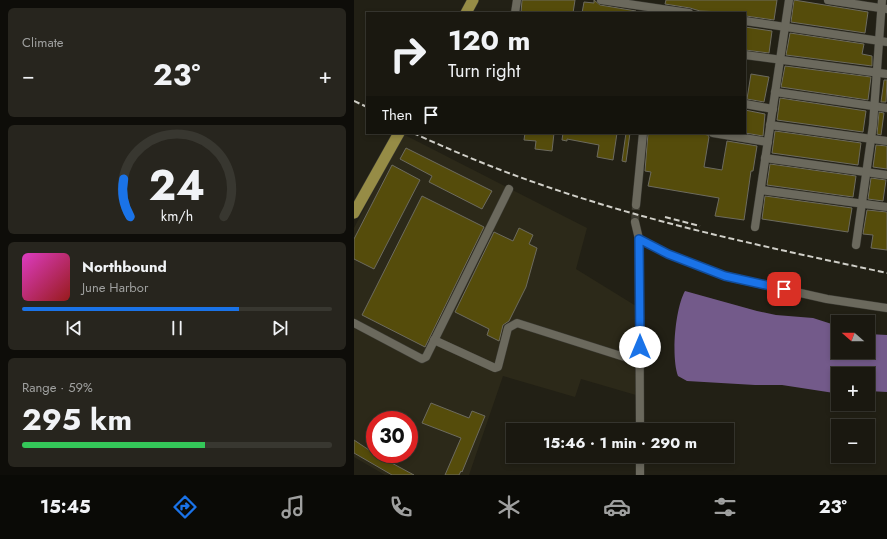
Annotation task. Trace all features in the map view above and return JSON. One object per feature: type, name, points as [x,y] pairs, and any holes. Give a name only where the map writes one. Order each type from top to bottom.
[{"type":"main road","points":[[459,12],[465,0]]},
{"type":"main road","points":[[467,12],[474,0]]},
{"type":"main road","points":[[354,197],[389,134]]},
{"type":"main road","points":[[354,213],[398,134]]},
{"type":"street","points":[[515,12],[517,0]]},
{"type":"street","points":[[601,0],[659,7],[684,12]]},
{"type":"street","points":[[755,227],[789,0]]},
{"type":"street","points":[[828,0],[883,6],[883,42],[877,73],[871,139],[856,245]]},
{"type":"street","points":[[746,21],[883,42]]},
{"type":"street","points":[[746,55],[887,74]]},
{"type":"street","points":[[775,92],[887,108]]},
{"type":"street","points":[[746,104],[773,109]]},
{"type":"street","points":[[770,125],[887,141]]},
{"type":"street","points":[[636,205],[641,134]]},
{"type":"street","points":[[719,134],[768,142]]},
{"type":"street","points":[[765,158],[887,175]]},
{"type":"street","points":[[354,323],[422,359],[426,357],[509,189]]},
{"type":"street","points":[[760,190],[887,207]]},
{"type":"street","points":[[635,222],[639,239],[640,423]]},
{"type":"street","points":[[639,239],[668,254],[725,276],[827,299],[887,308]]},
{"type":"street","points":[[434,340],[495,368],[498,367],[508,328],[517,323],[640,362]]},
{"type":"street","points":[[640,463],[640,475]]},
{"type":"shaded area","points":[[403,134],[587,228],[576,269],[636,306],[636,395],[581,379],[575,397],[503,376],[469,475],[385,475],[354,457],[354,228]]},
{"type":"shaded area","points":[[685,291],[757,311],[776,315],[813,318],[831,324],[831,359],[875,359],[875,334],[887,335],[887,392],[875,391],[875,367],[831,367],[831,393],[782,385],[687,381],[678,376],[675,357],[675,333]]},
{"type":"building","points":[[522,0],[575,0],[573,12],[521,12]]},
{"type":"building","points":[[594,0],[600,5],[636,11],[582,12],[584,2],[594,3]]},
{"type":"building","points":[[666,0],[777,0],[774,20],[746,16],[746,12],[700,11],[665,4]]},
{"type":"building","points":[[794,0],[868,12],[865,33],[791,22]]},
{"type":"building","points":[[746,27],[772,31],[769,53],[746,50]]},
{"type":"building","points":[[790,33],[864,44],[862,54],[872,56],[872,66],[786,55]]},
{"type":"building","points":[[785,66],[871,77],[868,100],[781,87]]},
{"type":"building","points":[[751,74],[769,77],[764,102],[747,99]]},
{"type":"building","points":[[884,80],[887,80],[886,102],[881,102]]},
{"type":"building","points":[[780,98],[866,111],[863,132],[777,120]]},
{"type":"building","points":[[746,110],[765,114],[763,136],[746,133]]},
{"type":"building","points":[[879,112],[884,113],[881,135],[877,134]]},
{"type":"building","points":[[775,131],[861,143],[858,165],[772,153]]},
{"type":"building","points":[[525,134],[554,134],[552,151],[535,149],[536,141],[524,140]]},
{"type":"building","points":[[563,134],[617,134],[613,160],[597,157],[599,145],[567,139],[567,141],[562,140]]},
{"type":"building","points":[[626,134],[630,134],[626,162],[622,161]]},
{"type":"building","points":[[648,134],[708,135],[709,137],[704,167],[722,170],[727,141],[757,146],[753,171],[751,171],[744,220],[715,216],[719,198],[648,186],[651,172],[645,171]]},
{"type":"building","points":[[876,145],[887,146],[887,169],[873,167]]},
{"type":"building","points":[[406,148],[492,191],[482,209],[429,182],[432,176],[400,159]]},
{"type":"building","points":[[770,164],[856,176],[853,197],[767,185]]},
{"type":"building","points":[[392,165],[420,180],[374,269],[354,259],[354,239]]},
{"type":"building","points":[[871,178],[886,180],[883,201],[868,199]]},
{"type":"building","points":[[422,196],[484,227],[425,347],[362,315]]},
{"type":"building","points":[[765,196],[852,208],[848,232],[762,219]]},
{"type":"building","points":[[867,210],[887,212],[887,250],[871,248],[873,235],[863,234]]},
{"type":"building","points":[[519,228],[533,235],[529,244],[537,248],[526,287],[509,321],[503,325],[499,341],[487,335],[489,329],[455,312],[494,232],[513,241]]},
{"type":"building","points":[[431,403],[469,418],[472,411],[485,416],[462,472],[461,471],[459,475],[445,475],[461,438],[422,423]]},
{"type":"building","points":[[354,440],[366,448],[366,460],[354,453]]},
{"type":"building","points":[[371,463],[392,463],[414,475],[392,475]]},
{"type":"tunnel","points":[[635,222],[636,205]]},
{"type":"railway","points":[[354,101],[366,107]]},
{"type":"railway","points":[[415,134],[509,173],[627,212],[713,234],[887,273]]},
{"type":"railway","points":[[665,217],[700,226]]},
{"type":"route","points":[[640,347],[639,239],[668,254],[725,276],[784,289]]}]
